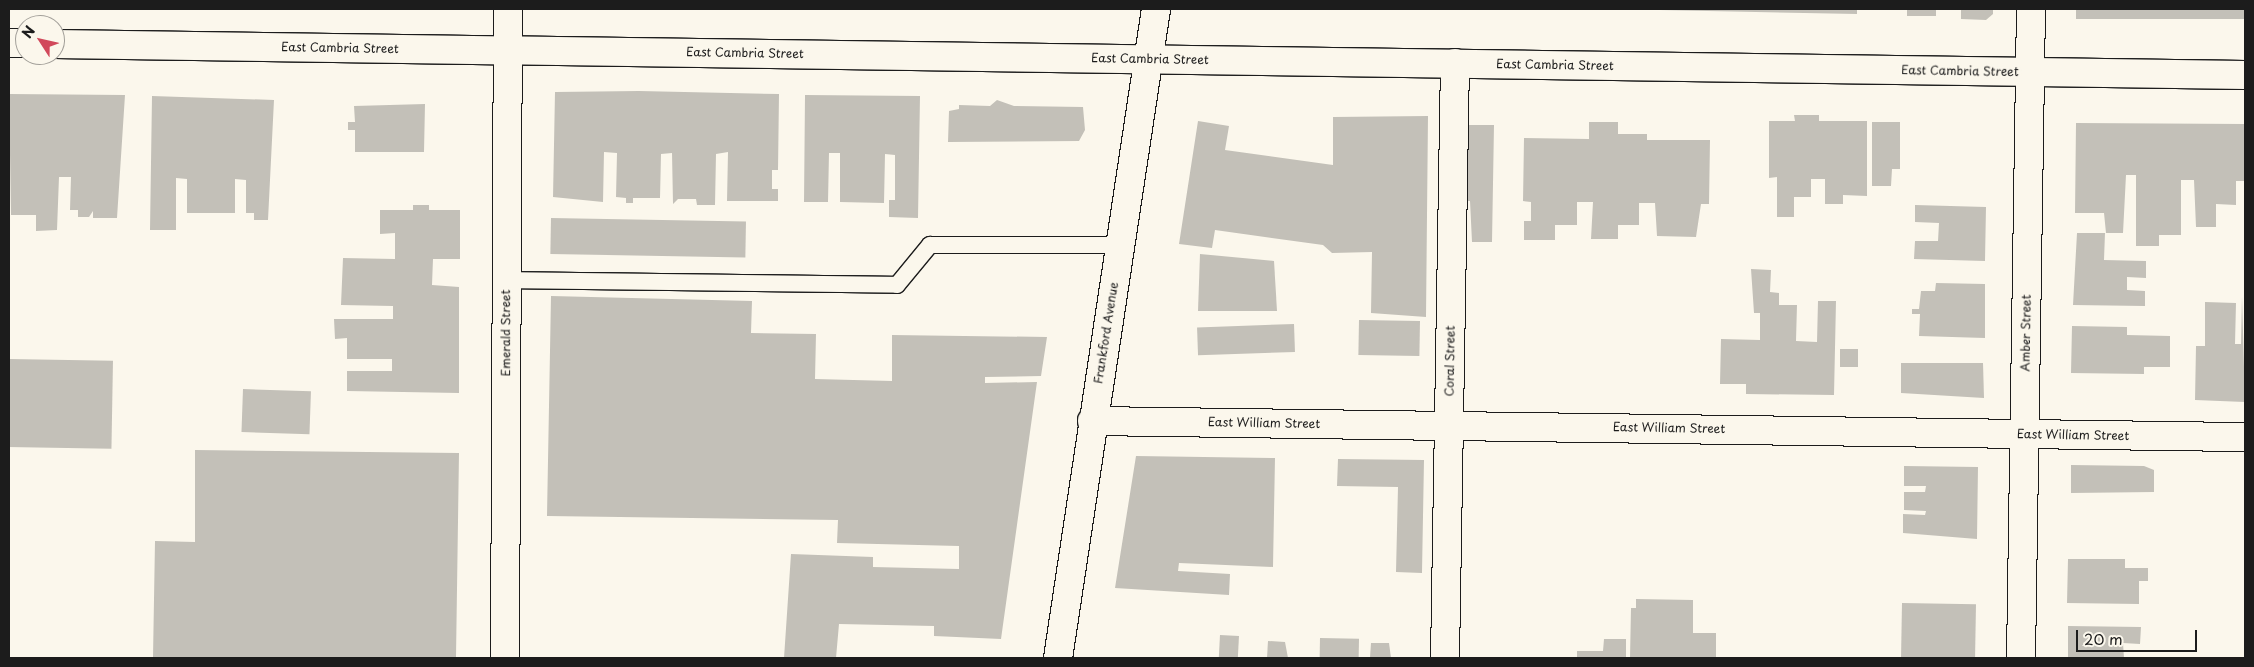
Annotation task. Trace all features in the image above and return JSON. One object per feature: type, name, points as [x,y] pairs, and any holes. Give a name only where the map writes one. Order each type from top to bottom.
[{"type":"street","name":"Emerald Street","points":[[504,658],[508,9]]},
{"type":"street","name":"Frankford Avenue","points":[[1058,658],[1092,421],[1156,9]]},
{"type":"street","name":"Amber Street","points":[[2021,658],[2031,9]]},
{"type":"street","name":"East Cambria Street","points":[[65,44],[2245,74]]},
{"type":"street","name":"Coral Street","points":[[1446,658],[1448,424],[1455,63]]},
{"type":"street","name":"East William Street","points":[[1092,421],[1448,424],[2245,437]]},
{"type":"lane","points":[[506,280],[897,285],[930,245],[1120,245]]},
{"type":"building","points":[[1611,9],[1857,9],[1857,14]]},
{"type":"building","points":[[1907,9],[1936,9],[1936,16],[1907,16]]},
{"type":"building","points":[[1961,9],[1993,9],[1993,14],[1986,20],[1961,19]]},
{"type":"building","points":[[2076,9],[2245,9],[2245,19],[2076,19]]},
{"type":"building","points":[[639,91],[779,94],[778,170],[772,170],[772,189],[778,189],[778,201],[727,201],[728,152],[716,154],[715,205],[697,205],[696,199],[678,199],[673,204],[672,153],[661,154],[660,198],[633,198],[633,203],[626,203],[626,198],[616,197],[617,153],[604,152],[603,202],[553,197],[555,92]]},
{"type":"building","points":[[9,94],[125,95],[117,218],[93,218],[93,211],[89,217],[78,217],[78,210],[70,210],[71,177],[59,177],[57,230],[36,231],[36,215],[11,215]]},
{"type":"building","points":[[805,95],[920,96],[918,218],[889,217],[889,200],[895,200],[895,155],[885,154],[884,203],[840,202],[840,153],[829,153],[828,202],[804,202]]},
{"type":"building","points":[[152,96],[274,100],[268,220],[254,220],[254,213],[246,213],[246,180],[235,179],[235,213],[187,213],[187,179],[176,178],[176,230],[150,230]]},
{"type":"building","points":[[997,100],[1014,106],[1083,107],[1085,130],[1079,141],[948,142],[949,111],[959,109],[959,105],[990,106]]},
{"type":"building","points":[[425,104],[424,152],[355,152],[355,130],[348,130],[348,122],[355,122],[354,106]]},
{"type":"building","points":[[1794,115],[1819,115],[1819,121],[1867,121],[1867,196],[1843,195],[1843,204],[1825,204],[1825,179],[1811,179],[1811,197],[1794,197],[1794,217],[1777,217],[1777,177],[1769,178],[1769,121],[1795,121]]},
{"type":"building","points":[[1428,116],[1426,317],[1371,313],[1372,252],[1332,253],[1323,245],[1215,230],[1212,248],[1179,244],[1198,121],[1229,126],[1225,150],[1333,165],[1333,117]]},
{"type":"building","points":[[1589,122],[1618,122],[1618,134],[1647,134],[1647,140],[1710,140],[1709,204],[1701,204],[1696,237],[1657,236],[1655,203],[1639,203],[1639,225],[1618,225],[1618,239],[1591,239],[1593,202],[1577,202],[1577,225],[1555,225],[1555,240],[1524,240],[1524,221],[1531,221],[1531,202],[1523,201],[1524,138],[1589,139]]},
{"type":"building","points":[[1872,122],[1900,122],[1900,169],[1892,169],[1891,186],[1872,186]]},
{"type":"building","points":[[2076,123],[2245,124],[2245,181],[2236,181],[2236,205],[2216,204],[2216,227],[2196,227],[2194,180],[2181,180],[2181,235],[2159,235],[2159,246],[2136,246],[2136,175],[2126,175],[2123,233],[2106,233],[2104,213],[2075,213]]},
{"type":"building","points":[[1466,125],[1494,125],[1492,242],[1472,242],[1470,201],[1462,201]]},
{"type":"building","points":[[413,205],[429,205],[429,210],[460,210],[460,259],[433,259],[432,285],[459,287],[459,393],[347,391],[347,371],[392,371],[392,359],[347,359],[347,338],[335,339],[334,319],[393,319],[393,306],[341,305],[343,258],[395,259],[395,233],[380,234],[380,210],[413,210]]},
{"type":"building","points":[[1915,205],[1986,207],[1985,261],[1914,259],[1915,241],[1938,241],[1939,223],[1915,222]]},
{"type":"building","points":[[551,218],[746,221],[745,257],[550,254]]},
{"type":"building","points":[[2077,233],[2105,233],[2104,260],[2146,261],[2146,278],[2127,277],[2127,290],[2145,291],[2145,306],[2073,305]]},
{"type":"building","points":[[1200,254],[1274,261],[1277,311],[1198,311]]},
{"type":"building","points":[[1751,269],[1771,270],[1770,292],[1779,293],[1779,305],[1797,305],[1796,341],[1817,342],[1818,301],[1836,301],[1834,395],[1746,394],[1746,384],[1720,384],[1721,339],[1760,340],[1760,313],[1754,313]]},
{"type":"building","points":[[1936,283],[1985,284],[1985,338],[1919,336],[1920,314],[1912,314],[1912,309],[1919,309],[1921,291],[1935,291]]},
{"type":"building","points":[[551,296],[752,301],[751,333],[816,334],[815,379],[892,381],[892,335],[1047,337],[1041,376],[985,377],[985,383],[1037,382],[1001,639],[934,636],[934,626],[839,624],[836,658],[784,658],[791,554],[873,557],[873,567],[959,569],[959,546],[837,543],[838,520],[547,516]]},
{"type":"building","points":[[2242,296],[2245,402],[2195,400],[2196,346],[2205,346],[2205,302],[2236,303],[2235,344],[2241,344]]},
{"type":"building","points":[[1359,320],[1420,321],[1419,356],[1358,355]]},
{"type":"building","points":[[1294,324],[1295,352],[1198,355],[1197,327]]},
{"type":"building","points":[[2072,326],[2127,327],[2127,335],[2170,336],[2170,367],[2144,367],[2144,374],[2071,373]]},
{"type":"building","points":[[1840,349],[1858,349],[1858,367],[1840,367]]},
{"type":"building","points":[[9,359],[113,361],[111,449],[9,447]]},
{"type":"building","points":[[1901,363],[1983,363],[1984,398],[1901,393]]},
{"type":"building","points":[[243,389],[311,391],[309,434],[241,432]]},
{"type":"building","points":[[195,450],[459,453],[456,658],[153,657],[155,541],[195,542]]},
{"type":"building","points":[[1136,456],[1275,458],[1273,567],[1179,563],[1178,571],[1230,574],[1229,595],[1115,588]]},
{"type":"building","points":[[1338,459],[1424,460],[1422,573],[1396,572],[1398,487],[1337,486]]},
{"type":"building","points":[[2071,465],[2144,466],[2154,470],[2154,492],[2071,493]]},
{"type":"building","points":[[1904,466],[1978,467],[1977,539],[1903,533],[1903,514],[1925,515],[1926,511],[1904,510],[1904,492],[1925,492],[1926,486],[1904,486]]},
{"type":"building","points":[[2068,559],[2125,559],[2125,568],[2148,568],[2148,581],[2139,581],[2139,604],[2067,603]]},
{"type":"building","points":[[1636,599],[1693,600],[1693,633],[1716,633],[1716,658],[1630,658],[1631,608],[1636,608]]},
{"type":"building","points":[[1902,603],[1976,604],[1975,658],[1901,658]]},
{"type":"building","points":[[2068,626],[2141,627],[2140,644],[2123,643],[2124,658],[2068,658]]},
{"type":"building","points":[[1220,635],[1239,636],[1238,658],[1219,658]]},
{"type":"building","points":[[1320,638],[1359,639],[1359,658],[1320,658]]},
{"type":"building","points":[[1604,639],[1626,639],[1626,658],[1577,658],[1577,651],[1603,651]]},
{"type":"building","points":[[1268,641],[1285,642],[1288,658],[1267,658]]},
{"type":"building","points":[[1371,643],[1389,643],[1391,658],[1370,658]]}]
